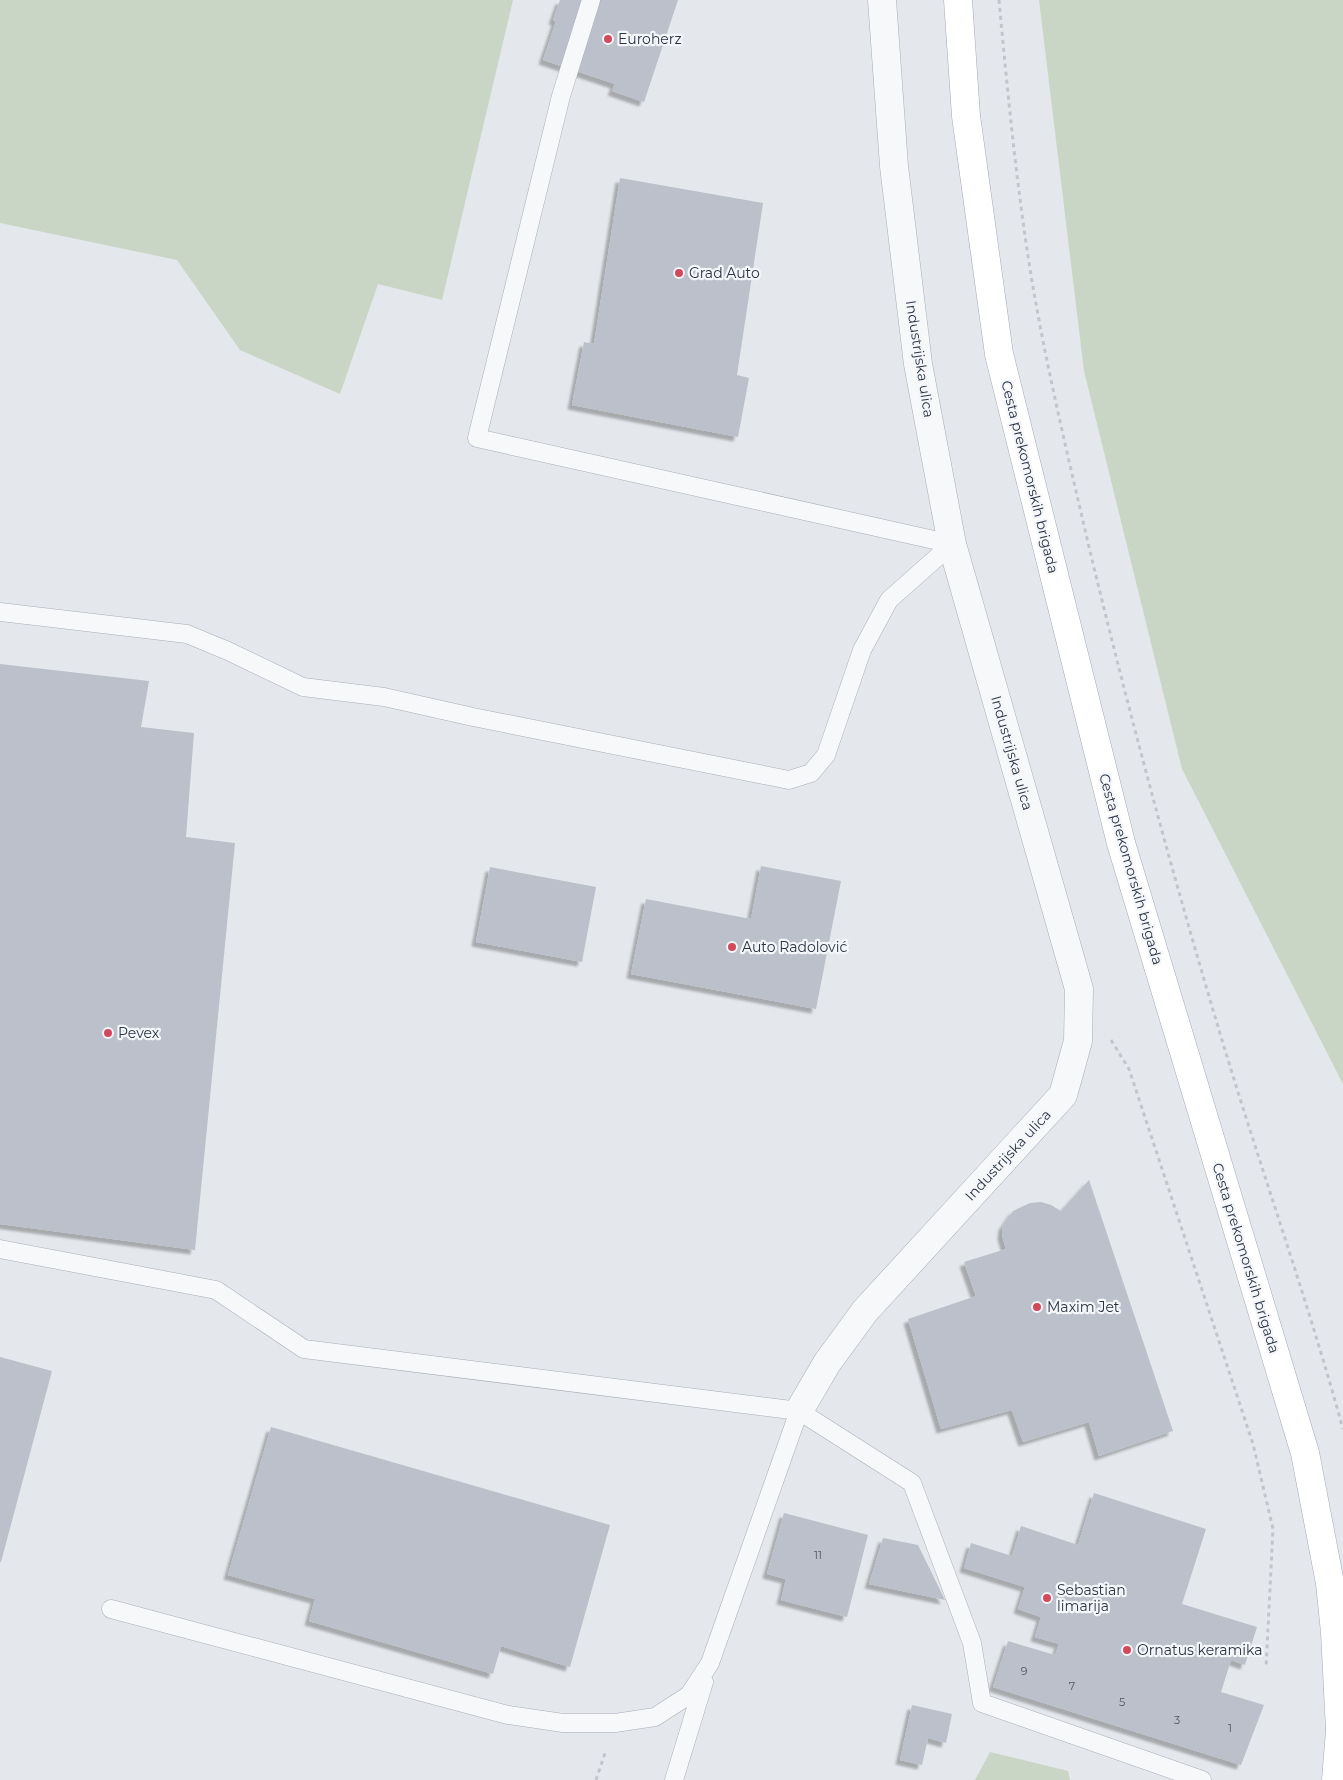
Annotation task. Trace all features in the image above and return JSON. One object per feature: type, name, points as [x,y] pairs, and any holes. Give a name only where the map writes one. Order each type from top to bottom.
[{"type":"main road","name":"Cesta prekomorskih brigada","points":[[958,0],[966,116],[999,354],[1121,843],[1305,1453],[1330,1583],[1335,1632],[1342,1739],[1336,1780]]},
{"type":"street","name":"Industrijska ulica","points":[[799,1411],[827,1363],[865,1311],[1063,1095],[1078,1041],[1079,989],[952,544],[918,364],[894,166],[882,0]]},
{"type":"lane","points":[[591,0],[561,96],[477,438],[952,544]]},
{"type":"lane","points":[[0,612],[187,634],[228,650],[303,687],[384,697],[473,717],[789,780],[811,773],[826,755],[862,650],[888,600],[952,544]]},
{"type":"lane","points":[[0,1250],[216,1290],[304,1349],[799,1411],[912,1483],[972,1643],[982,1703],[1202,1780]]},
{"type":"lane","points":[[674,1780],[710,1663],[799,1411]]},
{"type":"lane","points":[[110,1609],[508,1715],[563,1723],[615,1724],[655,1717],[689,1695],[710,1663]]},
{"type":"path","points":[[999,0],[1014,156],[1033,285],[1055,402],[1105,612],[1155,806],[1220,1032],[1324,1362],[1343,1429]]},
{"type":"path","points":[[1109,1037],[1129,1070],[1252,1444],[1272,1529],[1266,1668]]},
{"type":"green space","points":[[0,0],[513,0],[442,300],[378,284],[340,394],[240,350],[177,260],[0,223]]},
{"type":"green space","points":[[1039,0],[1343,0],[1343,1084],[1182,769],[1084,371]]},
{"type":"green space","points":[[990,1752],[1068,1771],[1070,1780],[975,1780]]},
{"type":"building","name":"Euroherz","points":[[560,0],[678,0],[644,102],[612,91],[615,84],[543,60],[556,21],[553,20]]},
{"type":"building","name":"Grad Auto","points":[[620,178],[763,203],[737,375],[749,378],[738,437],[572,405],[584,342],[594,344]]},
{"type":"building","name":"Pevex","points":[[0,664],[149,681],[141,727],[194,733],[186,837],[235,843],[195,1250],[0,1224]]},
{"type":"building","name":"Auto Radolović","points":[[761,866],[841,881],[816,1009],[631,974],[646,899],[751,919]]},
{"type":"building","points":[[490,867],[596,887],[582,962],[476,942]]},
{"type":"building","name":"Maxim Jet","points":[[1089,1180],[1173,1431],[1099,1456],[1089,1422],[1023,1442],[1012,1410],[941,1429],[908,1319],[976,1296],[964,1262],[1006,1249],[1002,1235],[1003,1226],[1013,1211],[1030,1203],[1041,1202],[1061,1211]]},
{"type":"building","points":[[0,1357],[52,1371],[1,1562],[0,1562]]},
{"type":"building","points":[[271,1427],[610,1525],[570,1667],[501,1646],[493,1674],[309,1621],[315,1599],[228,1575]]},
{"type":"building","points":[[1094,1493],[1206,1529],[1182,1604],[1257,1627],[1245,1665],[1231,1660],[1221,1692],[1264,1705],[1241,1765],[993,1687],[1008,1641],[1055,1655],[1059,1644],[1035,1637],[1041,1617],[1018,1609],[1025,1587],[964,1568],[971,1543],[1012,1556],[1021,1526],[1078,1545]]},
{"type":"building","points":[[784,1513],[868,1535],[847,1617],[781,1600],[786,1579],[767,1574]]},
{"type":"building","points":[[883,1538],[918,1545],[945,1600],[869,1584]]},
{"type":"building","points":[[912,1705],[952,1714],[946,1743],[928,1738],[922,1765],[900,1760]]},
{"type":"place","name":"Euroherz","points":[[608,39]]},
{"type":"place","name":"Grad Auto","points":[[679,273]]},
{"type":"place","name":"Auto Radolović","points":[[732,947]]},
{"type":"place","name":"Pevex","points":[[108,1033]]},
{"type":"place","name":"Maxim Jet","points":[[1037,1307]]},
{"type":"place","name":"Sebastian limarija","points":[[1047,1598]]},
{"type":"place","name":"Ornatus keramika","points":[[1127,1650]]}]
